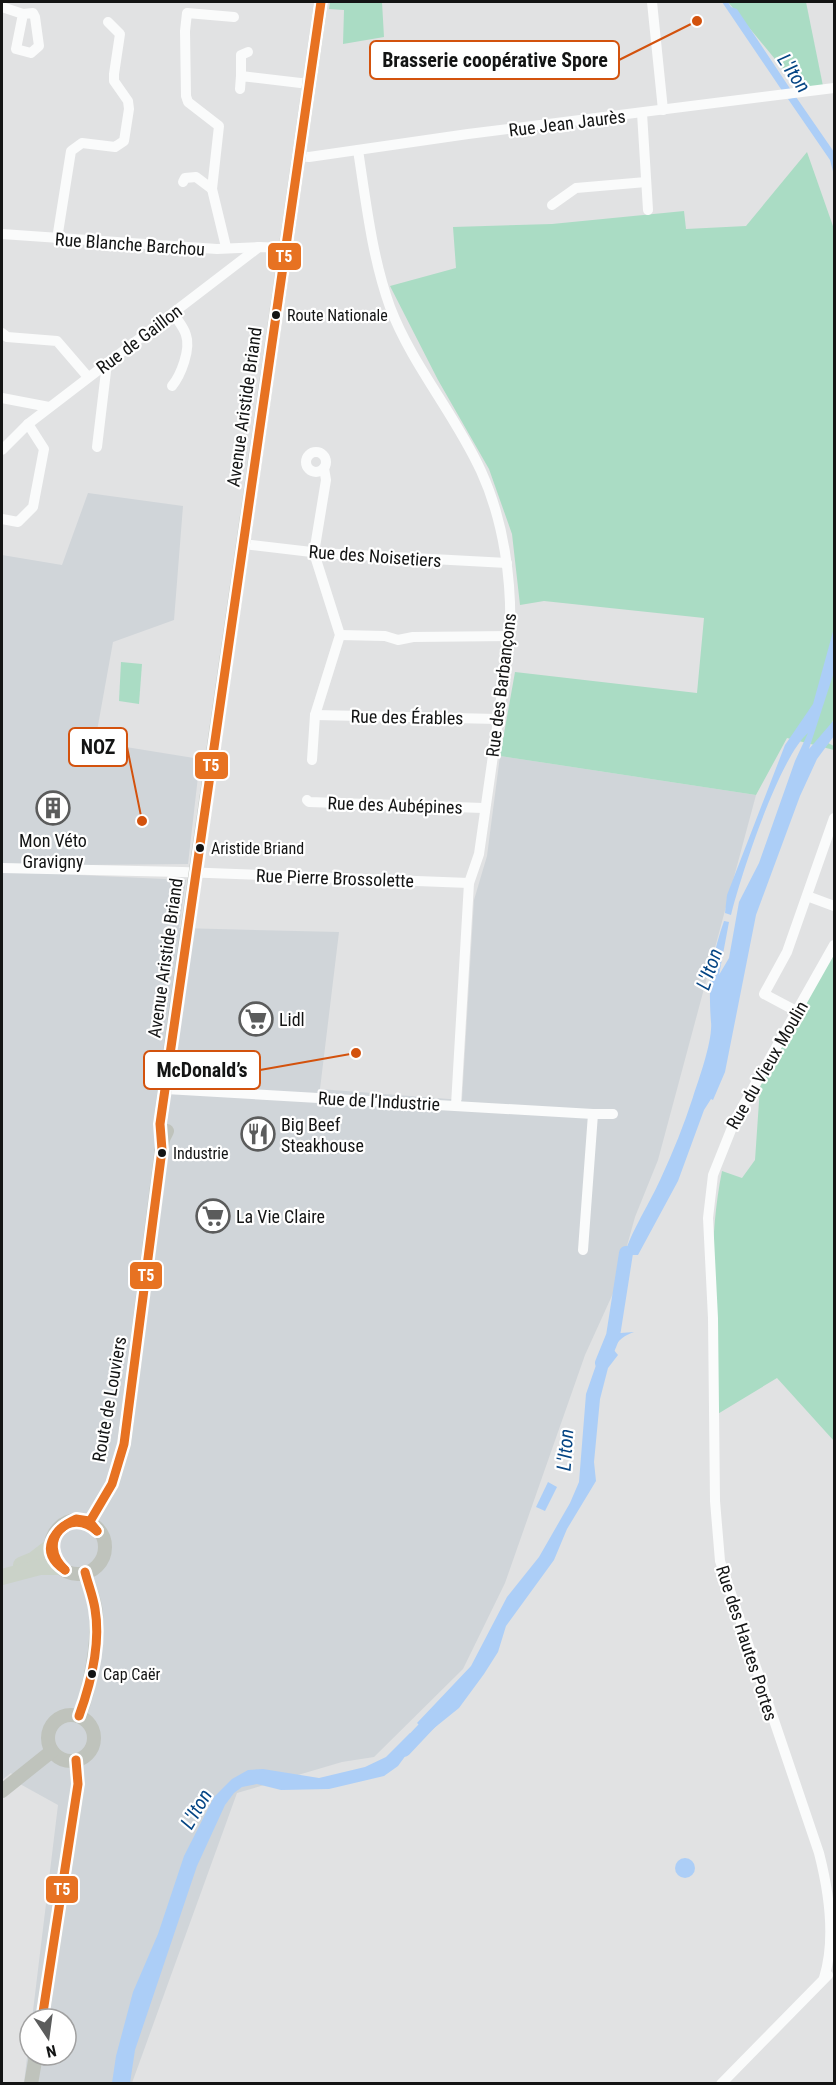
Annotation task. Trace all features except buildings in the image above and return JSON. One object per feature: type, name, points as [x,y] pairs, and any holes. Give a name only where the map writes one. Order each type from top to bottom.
[{"type":"highway","points":[[2,1571],[33,1560],[50,1547]]},
{"type":"highway","points":[[2,1577],[40,1567],[60,1567]]},
{"type":"main road","name":"Avenue Aristide Briand","points":[[146,1276],[163,1139],[168,1126],[170,1090],[205,819],[284,248],[321,2]]},
{"type":"main road","name":"Route de Louviers","points":[[89,1523],[112,1484],[124,1444],[146,1276]]},
{"type":"main road","points":[[82,1520],[89,1523],[101,1534],[104,1550],[98,1564],[85,1572],[72,1573],[60,1567],[53,1557],[50,1547],[54,1533],[67,1522],[82,1520]]},
{"type":"main road","points":[[79,1716],[87,1696],[96,1631],[96,1612],[85,1572]]},
{"type":"main road","points":[[66,1715],[79,1716],[91,1725],[94,1739],[89,1753],[76,1760],[63,1759],[52,1751],[48,1739],[54,1722],[66,1715]]},
{"type":"main road","points":[[2,1791],[52,1751]]},
{"type":"main road","points":[[44,2007],[78,1784],[76,1760]]},
{"type":"main road","points":[[31,2084],[34,2067]]},
{"type":"street","points":[[652,2],[656,20],[663,110]]},
{"type":"street","points":[[2,7],[22,14]]},
{"type":"street","points":[[226,248],[212,189],[219,126],[188,102],[185,31],[187,13],[234,17]]},
{"type":"street","points":[[57,239],[71,151],[75,145],[82,142],[115,147],[124,141],[128,101],[114,81],[121,29],[108,21]]},
{"type":"street","points":[[240,89],[242,55],[248,52]]},
{"type":"street","points":[[241,75],[309,84]]},
{"type":"street","name":"Rue Jean Jaurès","points":[[299,156],[309,157],[834,88]]},
{"type":"street","points":[[642,113],[648,210]]},
{"type":"street","name":"Rue des Barbançons","points":[[357,150],[372,233],[390,308],[481,470],[491,497],[507,563],[511,604],[510,636],[483,808],[479,854],[469,883],[456,1105]]},
{"type":"street","points":[[183,182],[184,178],[196,177],[212,189]]},
{"type":"street","points":[[552,206],[576,188],[646,182]]},
{"type":"street","name":"Rue Blanche Barchou","points":[[2,234],[226,248],[260,247]]},
{"type":"street","points":[[260,247],[284,248]]},
{"type":"street","name":"Rue de Gaillon","points":[[2,450],[27,424],[260,247]]},
{"type":"street","points":[[172,386],[179,377],[187,343],[186,334],[173,314]]},
{"type":"street","points":[[2,333],[7,338],[57,341],[88,378]]},
{"type":"street","points":[[97,447],[107,363]]},
{"type":"street","points":[[2,398],[49,407]]},
{"type":"street","points":[[2,519],[18,522],[33,507],[44,449],[27,424]]},
{"type":"street","points":[[312,760],[315,715],[340,635],[314,553],[326,480],[324,468]]},
{"type":"street","name":"Rue des Noisetiers","points":[[243,544],[314,553],[507,563]]},
{"type":"street","points":[[340,635],[385,636],[398,640],[413,637],[510,636]]},
{"type":"street","name":"Rue des Érables","points":[[315,715],[498,719]]},
{"type":"street","name":"Rue des Aubépines","points":[[308,800],[309,802],[483,808]]},
{"type":"street","points":[[798,1012],[764,993],[788,952],[834,818]]},
{"type":"street","name":"Rue Pierre Brossolette","points":[[2,868],[469,883]]},
{"type":"street","points":[[807,896],[834,906]]},
{"type":"street","name":"Rue du Vieux Moulin","points":[[709,1190],[720,1151],[735,1120],[834,945]]},
{"type":"street","name":"Rue de l'Industrie","points":[[170,1090],[613,1114]]},
{"type":"street","points":[[583,1250],[593,1114]]},
{"type":"street","name":"Rue des Hautes Portes","points":[[709,1190],[715,1501],[720,1561],[819,1852],[829,1890],[831,1953],[830,1964],[824,1978]]},
{"type":"street","points":[[721,2084],[834,1968]]},
{"type":"shaded area","points":[[88,493],[183,506],[174,620],[113,642],[95,742],[200,759],[188,864],[79,865],[78,875],[186,880],[179,928],[339,932],[320,1089],[462,1100],[474,900],[487,856],[500,756],[756,795],[658,1160],[635,1217],[615,1289],[585,1355],[505,1583],[463,1669],[374,1757],[342,1762],[237,1793],[132,2083],[24,2083],[26,2067],[78,2067],[78,2007],[33,2007],[58,1805],[20,1784],[11,1773],[2,1780],[2,555],[62,565]]},
{"type":"green space","points":[[330,2],[382,2],[384,37],[343,44],[344,10],[329,9]]},
{"type":"green space","points":[[728,2],[806,2],[823,86],[798,87]]},
{"type":"green space","points":[[807,152],[834,229],[834,715],[828,743],[834,746],[834,750],[787,738],[756,795],[500,756],[515,672],[697,693],[704,618],[544,601],[520,605],[512,534],[489,469],[438,380],[390,286],[456,268],[453,227],[552,224],[684,211],[686,229],[746,226]]},
{"type":"green space","points":[[121,662],[142,664],[139,704],[119,701]]},
{"type":"green space","points":[[834,948],[834,1441],[777,1378],[716,1415],[712,1293],[714,1231],[722,1171],[742,1178],[755,1160],[760,1087]]},
{"type":"water","points":[[722,2],[728,2],[731,7],[737,9],[793,93],[785,95]]},
{"type":"water","points":[[796,97],[834,152],[834,175],[830,160],[788,99]]},
{"type":"water","points":[[834,628],[834,672],[809,749],[834,720],[834,736],[817,759],[800,796],[756,915],[725,1072],[713,1100],[711,1099],[704,1110],[678,1181],[638,1255],[630,1255],[626,1270],[620,1269],[633,1233],[674,1148],[702,1070],[711,1030],[712,971],[724,921],[729,922],[719,975],[729,958],[739,902],[759,863],[795,761],[808,733],[785,766],[762,818],[731,915],[725,913],[727,895],[785,745],[813,704]]},
{"type":"water","points":[[634,1332],[622,1338],[613,1349],[618,1355],[608,1368],[600,1399],[594,1462],[596,1481],[567,1529],[554,1560],[506,1626],[498,1652],[484,1674],[459,1708],[428,1733],[417,1723],[471,1666],[507,1597],[539,1557],[570,1503],[579,1482],[586,1394],[603,1345],[610,1345],[607,1334]]},
{"type":"water","points":[[548,1482],[557,1487],[545,1511],[536,1507]]},
{"type":"water","points":[[410,1733],[417,1740],[398,1766],[384,1776],[329,1789],[281,1790],[257,1784],[242,1787],[234,1793],[225,1805],[197,1866],[135,2050],[130,2083],[112,2083],[116,2056],[133,1992],[158,1934],[184,1856],[214,1797],[232,1779],[248,1770],[263,1769],[319,1778],[365,1767],[386,1757]]},
{"type":"water","points":[[685,1858],[692,1861],[695,1868],[692,1875],[685,1878],[678,1875],[675,1868],[678,1861]]},
{"type":"waterway","name":"L'Iton","points":[[602,1363],[613,1336],[626,1253]]},
{"type":"waterway","name":"L'Iton","points":[[404,1750],[436,1716]]},
{"type":"transit line","name":"T5","points":[[89,1523],[112,1484],[124,1444],[162,1150],[160,1124],[321,2]]},
{"type":"transit line","name":"T5","points":[[65,1570],[52,1556],[50,1549],[55,1535],[76,1519],[89,1521],[97,1531]]},
{"type":"transit line","name":"T5","points":[[65,1570],[53,1548],[59,1530],[76,1522],[86,1524],[97,1531]]},
{"type":"transit line","name":"T5","points":[[79,1716],[91,1677],[97,1636],[94,1604],[85,1572]]},
{"type":"transit line","name":"T5","points":[[44,2007],[78,1784],[76,1760]]},
{"type":"place","name":"Brasserie coopérative Spore","points":[[697,21]]},
{"type":"place","name":"Route Nationale","points":[[276,315]]},
{"type":"place","name":"Mon Véto Gravigny","points":[[53,808]]},
{"type":"place","name":"NOZ","points":[[142,821]]},
{"type":"place","name":"Aristide Briand","points":[[200,848]]},
{"type":"place","name":"Lidl","points":[[256,1019]]},
{"type":"place","name":"McDonald’s","points":[[356,1053]]},
{"type":"place","name":"Big Beef Steakhouse","points":[[258,1134]]},
{"type":"place","name":"Industrie","points":[[162,1153]]},
{"type":"place","name":"La Vie Claire","points":[[213,1216]]},
{"type":"place","name":"Cap Caër","points":[[92,1674]]}]
